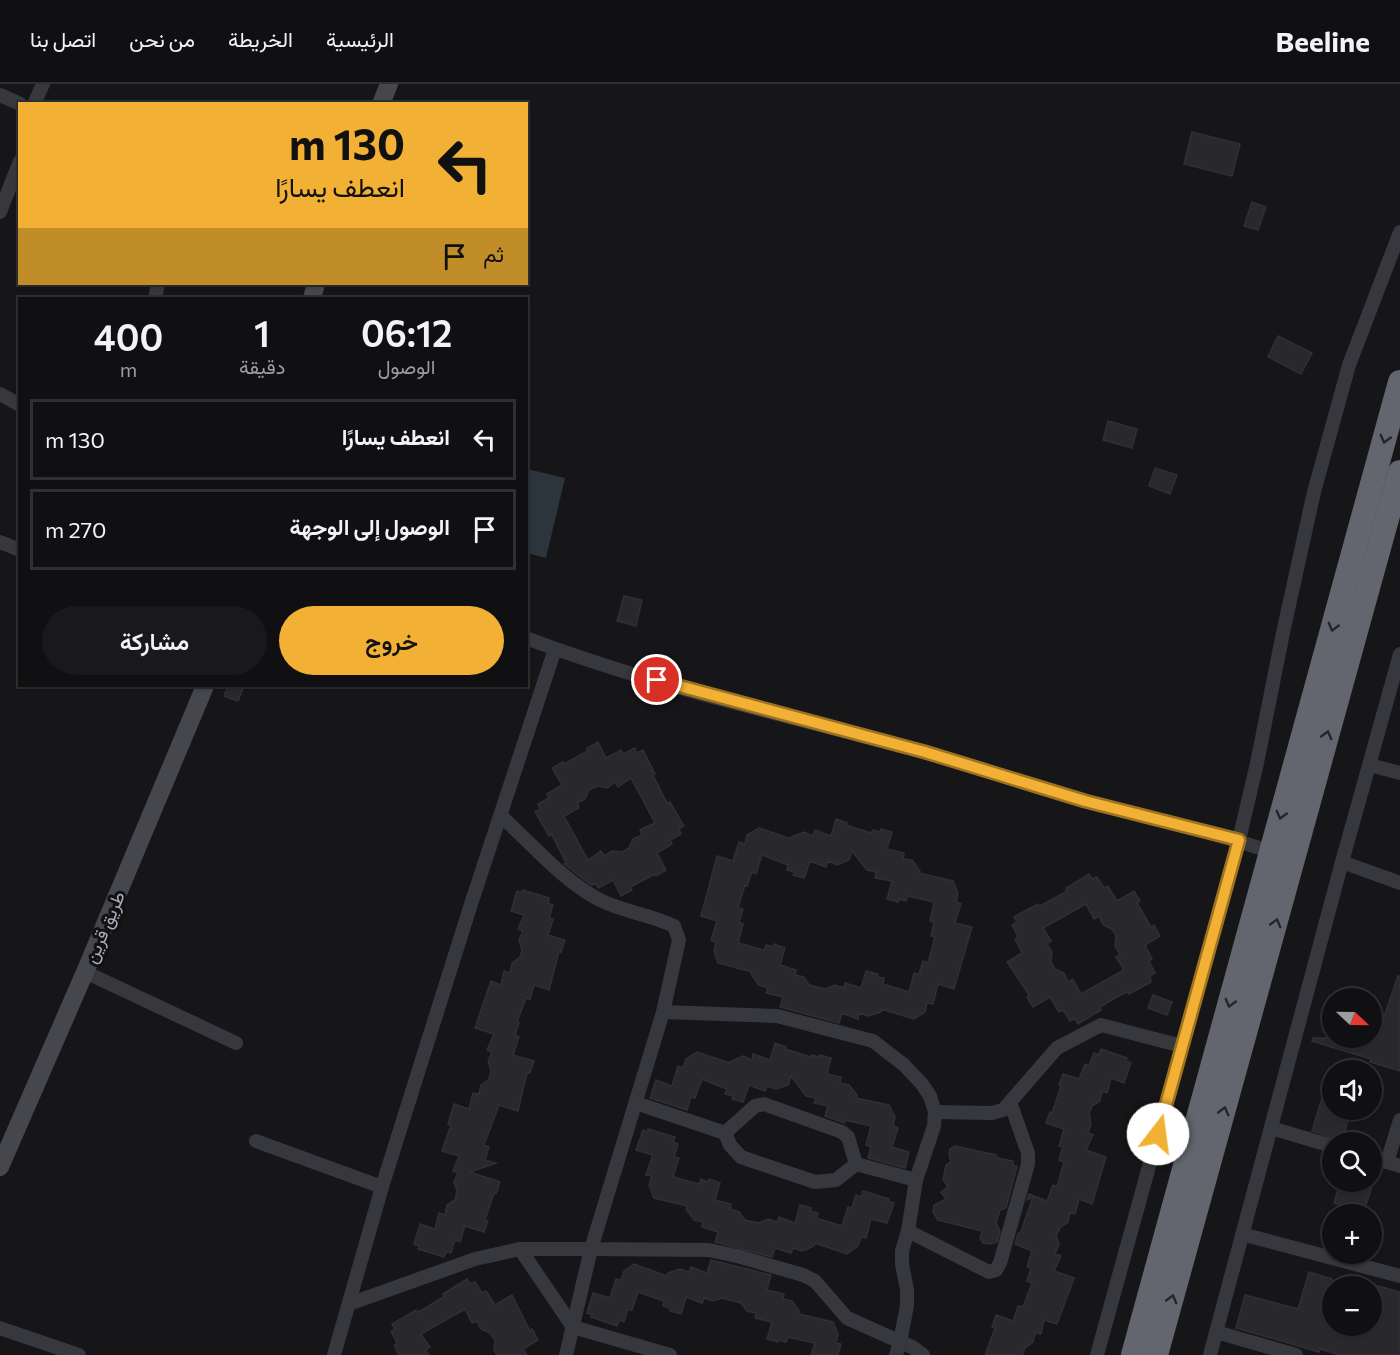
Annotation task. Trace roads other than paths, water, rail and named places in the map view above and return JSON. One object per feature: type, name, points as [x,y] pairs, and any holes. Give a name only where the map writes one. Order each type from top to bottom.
[{"type":"highway","points":[[1133,1355],[1400,382]]},
{"type":"highway","points":[[1156,1355],[1400,472]]},
{"type":"main road","points":[[382,102],[388,84]]},
{"type":"main road","name":"طريق قرين","points":[[0,1167],[206,687]]},
{"type":"street","points":[[35,102],[43,84]]},
{"type":"street","points":[[0,94],[18,103]]},
{"type":"street","points":[[0,212],[18,166]]},
{"type":"street","points":[[1097,1355],[1239,840],[1314,492],[1349,365],[1400,232]]},
{"type":"street","points":[[0,394],[18,404]]},
{"type":"street","points":[[0,542],[18,549]]},
{"type":"street","points":[[528,639],[678,687],[925,752],[1085,801],[1239,840],[1271,852]]},
{"type":"street","points":[[334,1355],[382,1187],[555,649]]},
{"type":"street","points":[[1210,1355],[1342,861],[1400,654]]},
{"type":"street","points":[[1370,765],[1400,773]]},
{"type":"street","points":[[501,816],[565,875],[600,901],[659,918],[674,926],[679,940],[663,1012],[591,1249],[566,1355]]},
{"type":"street","points":[[1342,861],[1400,883]]},
{"type":"street","points":[[85,972],[236,1043]]},
{"type":"street","points":[[663,1012],[777,1016],[873,1041],[904,1065],[922,1084],[930,1096],[935,1112],[934,1126],[916,1180],[908,1231],[902,1251],[907,1306],[898,1349]]},
{"type":"street","points":[[935,1112],[992,1113],[1003,1110],[1057,1048],[1101,1025],[1182,1046]]},
{"type":"street","points":[[908,1231],[989,1272],[996,1270],[1000,1263],[1028,1164],[1028,1153],[1010,1102]]},
{"type":"street","points":[[636,1103],[725,1133],[730,1145],[741,1157],[815,1182],[836,1180],[856,1164]]},
{"type":"street","points":[[725,1133],[755,1106],[765,1104],[842,1132],[848,1137],[856,1164]]},
{"type":"street","points":[[1394,1164],[1400,1120]]},
{"type":"street","points":[[1271,1128],[1322,1143]]},
{"type":"street","points":[[256,1141],[382,1187]]},
{"type":"street","points":[[856,1164],[916,1180]]},
{"type":"street","points":[[1242,1233],[1400,1276]]},
{"type":"street","points":[[349,1304],[475,1259],[520,1249],[709,1250],[803,1275],[815,1281],[847,1318],[898,1349],[912,1347],[923,1355]]},
{"type":"street","points":[[520,1249],[573,1327],[670,1355]]},
{"type":"street","points":[[0,1328],[50,1350],[79,1355]]},
{"type":"street","points":[[1216,1332],[1296,1355]]}]
